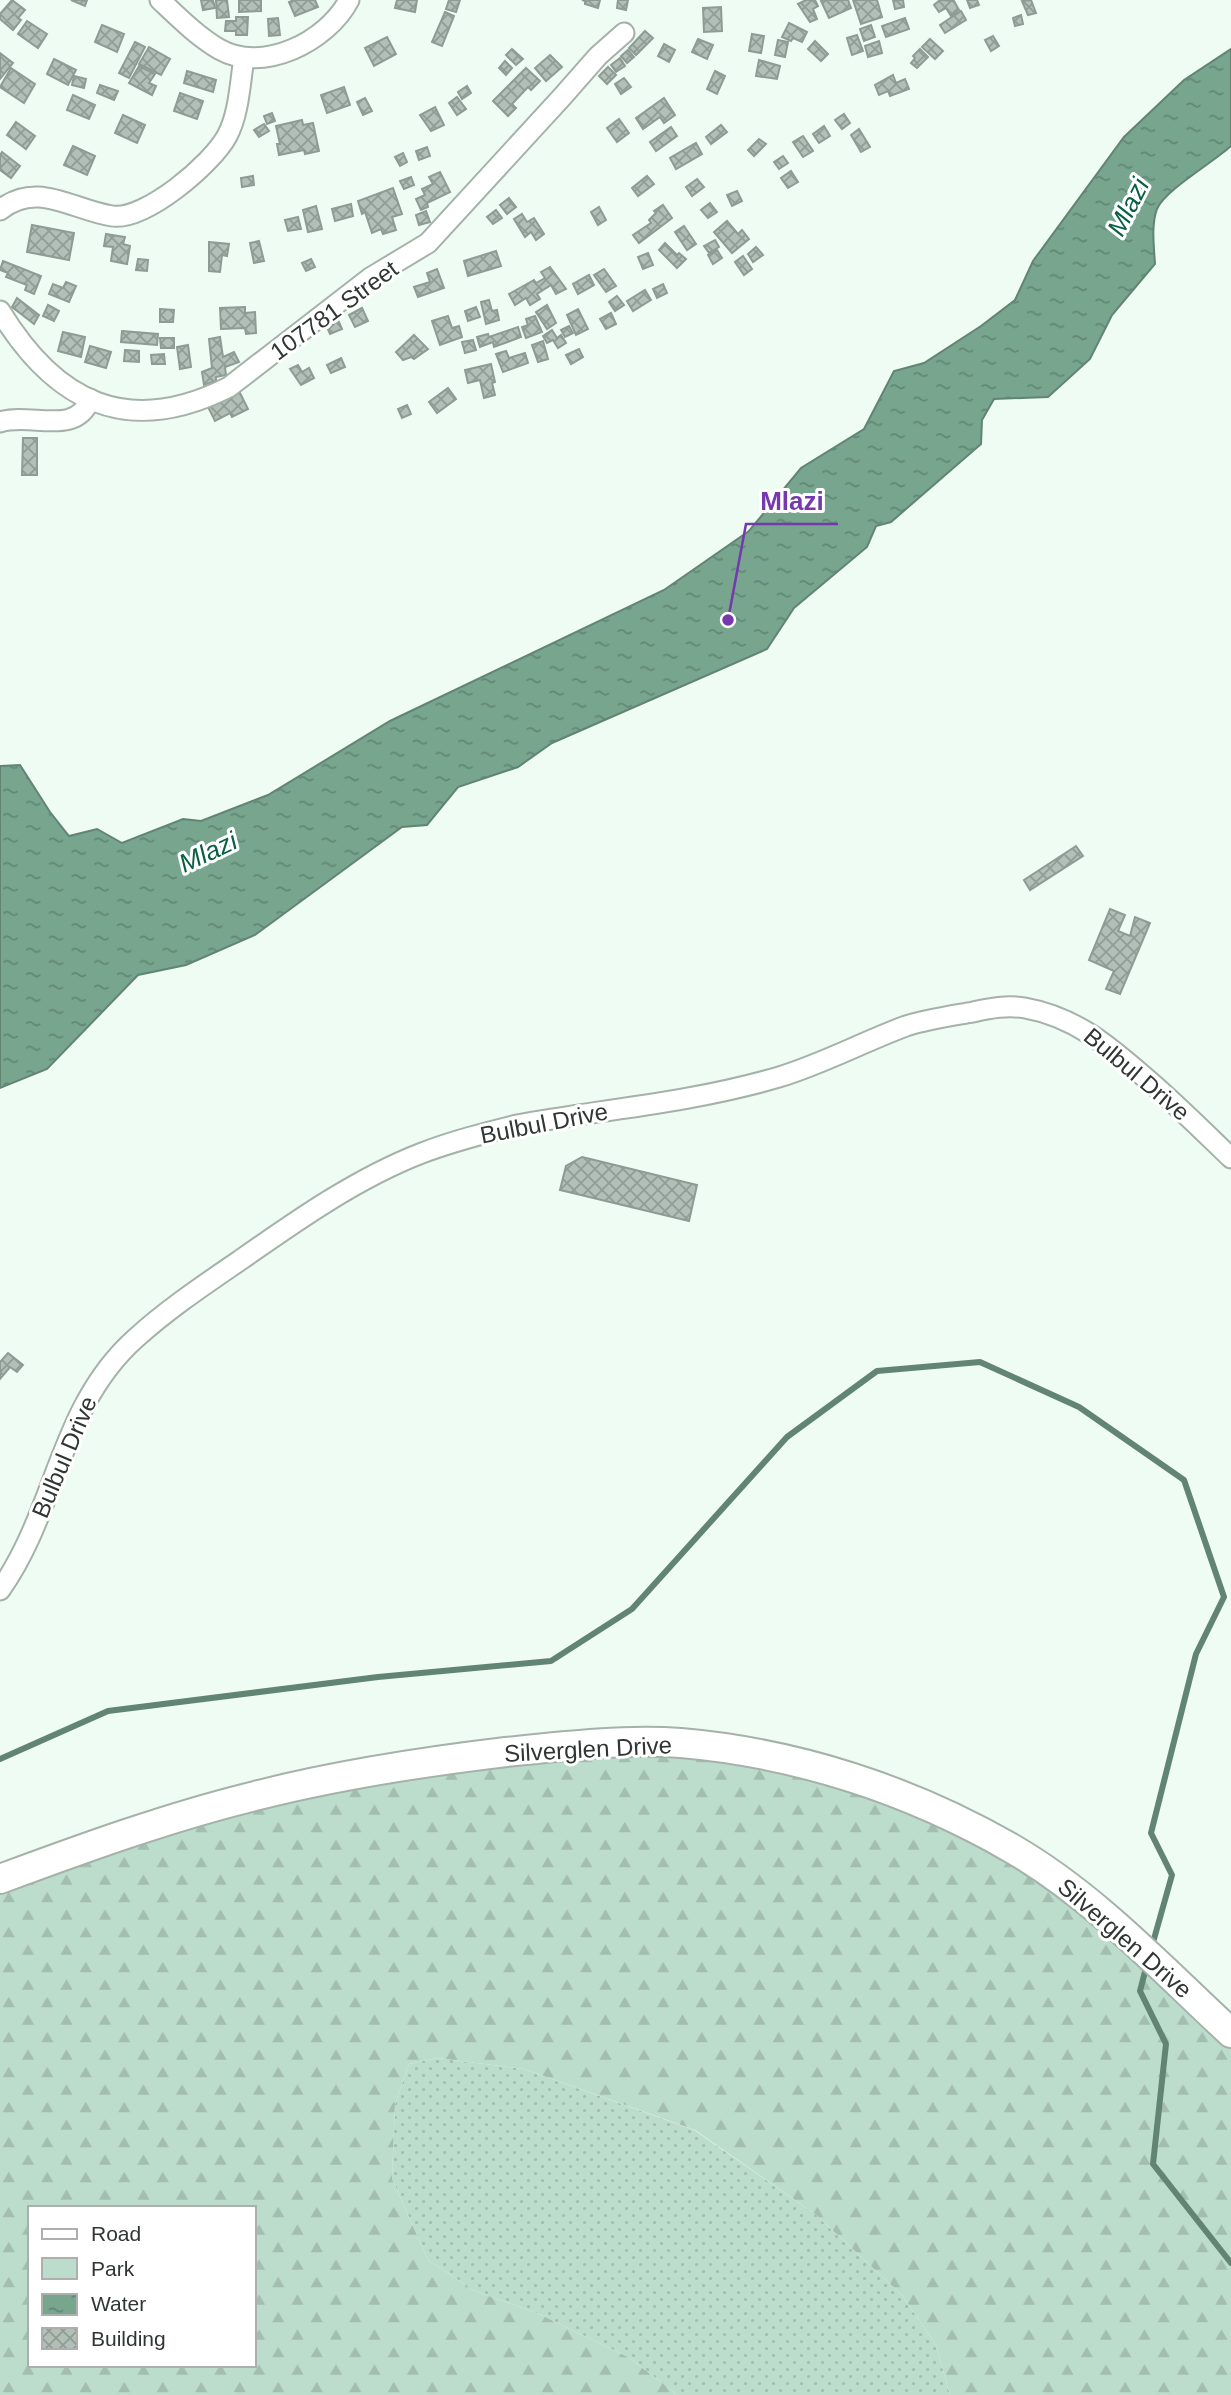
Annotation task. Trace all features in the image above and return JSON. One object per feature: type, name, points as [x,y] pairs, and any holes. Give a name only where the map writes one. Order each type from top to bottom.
[{"type":"street","points":[[160,0],[220,50],[244,58],[280,53],[304,43],[334,21],[349,0]]},
{"type":"street","name":"107781 Street","points":[[0,311],[19,340],[45,371],[64,386],[114,407],[138,410],[185,406],[229,387],[370,278],[428,243],[598,55],[624,33]]},
{"type":"street","points":[[0,210],[15,200],[43,196],[113,216],[136,214],[147,208],[207,161],[228,135],[244,58]]},
{"type":"street","points":[[0,422],[26,418],[70,421],[86,411],[90,399]]},
{"type":"street","name":"Bulbul Drive","points":[[0,1590],[11,1575],[33,1532],[47,1489],[80,1410],[100,1377],[117,1357],[136,1338],[188,1297],[277,1234],[339,1194],[420,1154],[470,1137],[522,1124],[691,1098],[750,1085],[785,1075],[909,1025],[1004,1006],[1053,1015],[1073,1023],[1103,1041],[1194,1121],[1231,1158]]},
{"type":"street","name":"Silverglen Drive","points":[[0,1879],[165,1822],[255,1796],[342,1777],[455,1758],[537,1749],[678,1743],[740,1751],[838,1773],[902,1795],[974,1828],[1056,1877],[1106,1917],[1231,2033]]},
{"type":"green space","points":[[630,1744],[790,1763],[1032,1865],[1231,2036],[1231,2395],[950,2395],[936,2345],[902,2295],[815,2214],[695,2130],[524,2069],[437,2058],[409,2064],[395,2104],[392,2179],[428,2260],[475,2291],[539,2314],[628,2357],[678,2395],[0,2395],[0,1882],[254,1797]]},
{"type":"green space","points":[[437,2058],[524,2069],[694,2130],[815,2214],[902,2295],[936,2345],[950,2395],[678,2395],[628,2357],[539,2314],[475,2291],[428,2260],[392,2179],[395,2104],[409,2064]]},
{"type":"water","points":[[1231,49],[1231,146],[1162,201],[1154,222],[1155,264],[1112,315],[1090,359],[1048,397],[994,399],[982,420],[981,444],[891,522],[876,526],[867,547],[794,608],[767,649],[552,743],[518,767],[458,787],[427,825],[402,827],[255,935],[186,965],[138,975],[47,1069],[0,1088],[0,766],[20,765],[69,836],[97,829],[122,843],[183,819],[201,821],[268,795],[390,721],[664,590],[749,531],[801,468],[864,429],[894,371],[924,363],[1015,300],[1033,261],[1124,137],[1184,80]]},
{"type":"building","points":[[12,0],[25,10],[13,30],[0,19],[0,14]]},
{"type":"building","points":[[71,0],[87,0],[85,6]]},
{"type":"building","points":[[201,0],[213,0],[215,8],[203,10]]},
{"type":"building","points":[[216,0],[227,0],[229,17],[217,18]]},
{"type":"building","points":[[239,0],[261,0],[261,11],[239,12]]},
{"type":"building","points":[[315,0],[318,7],[295,16],[289,2]]},
{"type":"building","points":[[397,0],[417,0],[415,12],[395,8]]},
{"type":"building","points":[[449,0],[460,0],[456,12],[446,9]]},
{"type":"building","points":[[582,0],[600,0],[598,8],[585,4]]},
{"type":"building","points":[[618,0],[628,0],[626,10],[617,8]]},
{"type":"building","points":[[815,0],[818,6],[813,9],[817,19],[810,22],[798,4]]},
{"type":"building","points":[[848,0],[851,8],[829,18],[821,1]]},
{"type":"building","points":[[853,0],[877,0],[882,17],[861,24]]},
{"type":"building","points":[[893,0],[903,0],[904,7],[895,9]]},
{"type":"building","points":[[940,0],[954,1],[959,10],[951,16],[946,8],[939,12],[934,5]]},
{"type":"building","points":[[967,0],[977,0],[979,5],[970,8]]},
{"type":"building","points":[[1031,0],[1036,13],[1028,15],[1022,1]]},
{"type":"building","points":[[721,7],[722,31],[704,32],[703,8]]},
{"type":"building","points":[[961,11],[966,20],[945,33],[940,25]]},
{"type":"building","points":[[445,12],[454,16],[442,46],[432,42]]},
{"type":"building","points":[[1021,15],[1023,24],[1015,26],[1013,18]]},
{"type":"building","points":[[236,17],[248,17],[247,35],[225,31],[226,21],[236,21]]},
{"type":"building","points":[[278,18],[280,35],[269,36],[268,19]]},
{"type":"building","points":[[905,18],[909,29],[886,37],[882,26]]},
{"type":"building","points":[[27,21],[47,34],[38,48],[18,34]]},
{"type":"building","points":[[789,23],[807,32],[802,42],[782,37]]},
{"type":"building","points":[[102,25],[124,34],[117,52],[95,42]]},
{"type":"building","points":[[871,25],[875,37],[864,41],[860,29]]},
{"type":"building","points":[[645,31],[653,38],[636,55],[629,48]]},
{"type":"building","points":[[752,34],[764,36],[761,53],[749,51]]},
{"type":"building","points":[[857,35],[863,51],[852,55],[847,38]]},
{"type":"building","points":[[993,36],[999,46],[991,51],[985,40]]},
{"type":"building","points":[[387,37],[396,54],[374,66],[365,48]]},
{"type":"building","points":[[698,39],[713,45],[707,59],[692,52]]},
{"type":"building","points":[[930,39],[943,51],[935,59],[922,47]]},
{"type":"building","points":[[778,40],[788,42],[785,57],[775,55]]},
{"type":"building","points":[[815,41],[828,54],[821,61],[808,49]]},
{"type":"building","points":[[879,41],[882,53],[868,57],[865,46]]},
{"type":"building","points":[[135,42],[145,47],[129,78],[119,73]]},
{"type":"building","points":[[664,44],[675,50],[669,62],[658,56]]},
{"type":"building","points":[[149,47],[170,59],[161,75],[139,64]]},
{"type":"building","points":[[512,49],[523,59],[516,65],[506,55]]},
{"type":"building","points":[[920,49],[928,57],[917,68],[911,63],[915,58],[913,56]]},
{"type":"building","points":[[628,50],[634,57],[627,63],[621,56]]},
{"type":"building","points":[[0,53],[13,63],[0,79]]},
{"type":"building","points":[[550,55],[562,67],[546,81],[535,68]]},
{"type":"building","points":[[620,58],[625,66],[616,72],[611,65]]},
{"type":"building","points":[[54,59],[76,70],[68,85],[47,74]]},
{"type":"building","points":[[759,60],[780,66],[777,79],[756,76]]},
{"type":"building","points":[[505,61],[512,68],[506,75],[499,68]]},
{"type":"building","points":[[139,66],[155,74],[149,83],[156,86],[152,95],[129,83]]},
{"type":"building","points":[[608,67],[616,75],[607,84],[599,76]]},
{"type":"building","points":[[11,68],[35,84],[24,103],[0,87]]},
{"type":"building","points":[[526,68],[540,81],[531,90],[528,87],[512,104],[516,108],[508,116],[493,101]]},
{"type":"building","points":[[187,71],[216,80],[213,92],[184,83]]},
{"type":"building","points":[[715,71],[725,76],[717,94],[707,89]]},
{"type":"building","points":[[893,75],[896,83],[905,79],[909,89],[890,96],[888,91],[879,95],[875,85]]},
{"type":"building","points":[[74,76],[86,79],[84,88],[72,85]]},
{"type":"building","points":[[624,78],[631,87],[621,94],[615,84]]},
{"type":"building","points":[[100,85],[118,91],[114,100],[97,93]]},
{"type":"building","points":[[467,86],[471,93],[462,99],[458,92]]},
{"type":"building","points":[[344,87],[350,105],[327,113],[321,95]]},
{"type":"building","points":[[180,93],[203,101],[197,119],[174,111]]},
{"type":"building","points":[[73,95],[95,105],[89,119],[67,110]]},
{"type":"building","points":[[457,97],[466,109],[457,115],[449,103]]},
{"type":"building","points":[[365,98],[372,111],[363,115],[357,102]]},
{"type":"building","points":[[664,98],[675,115],[664,123],[660,117],[643,129],[636,118]]},
{"type":"building","points":[[435,107],[444,125],[431,131],[420,115]]},
{"type":"building","points":[[272,113],[275,121],[267,124],[264,116]]},
{"type":"building","points":[[844,114],[850,123],[842,129],[835,120]]},
{"type":"building","points":[[123,115],[145,125],[137,143],[115,133]]},
{"type":"building","points":[[619,119],[629,133],[617,142],[607,128]]},
{"type":"building","points":[[302,120],[303,125],[313,123],[319,151],[305,154],[304,150],[279,155],[277,144],[280,144],[276,126]]},
{"type":"building","points":[[16,122],[35,136],[26,149],[7,135]]},
{"type":"building","points":[[264,124],[269,131],[259,137],[254,130]]},
{"type":"building","points":[[721,125],[727,132],[711,144],[706,137]]},
{"type":"building","points":[[824,126],[830,136],[819,143],[813,134]]},
{"type":"building","points":[[671,127],[677,136],[656,151],[650,142]]},
{"type":"building","points":[[859,129],[870,147],[861,152],[851,135]]},
{"type":"building","points":[[803,136],[813,151],[803,157],[793,142]]},
{"type":"building","points":[[759,139],[766,144],[754,156],[748,150]]},
{"type":"building","points":[[696,143],[702,154],[676,169],[670,158]]},
{"type":"building","points":[[73,146],[95,156],[87,175],[64,165]]},
{"type":"building","points":[[427,147],[430,156],[419,160],[416,151]]},
{"type":"building","points":[[2,152],[20,166],[11,178],[0,170]]},
{"type":"building","points":[[403,153],[407,162],[400,166],[395,157]]},
{"type":"building","points":[[783,156],[788,163],[779,169],[774,162]]},
{"type":"building","points":[[791,171],[798,182],[788,188],[781,178]]},
{"type":"building","points":[[440,172],[450,192],[427,203],[428,207],[421,210],[416,199],[425,195],[422,189],[433,184],[429,177]]},
{"type":"building","points":[[253,176],[254,185],[242,187],[241,178]]},
{"type":"building","points":[[647,176],[654,184],[638,196],[632,188]]},
{"type":"building","points":[[411,177],[414,185],[404,189],[400,181]]},
{"type":"building","points":[[697,179],[704,187],[692,196],[686,187]]},
{"type":"building","points":[[393,188],[402,214],[392,217],[396,230],[383,234],[381,229],[372,233],[358,201]]},
{"type":"building","points":[[737,191],[742,201],[732,206],[727,195]]},
{"type":"building","points":[[509,198],[516,207],[507,214],[500,205]]},
{"type":"building","points":[[710,203],[717,212],[708,218],[701,210]]},
{"type":"building","points":[[351,204],[353,216],[335,221],[332,209]]},
{"type":"building","points":[[663,205],[672,218],[639,243],[633,235],[651,223],[649,220],[656,213],[654,211]]},
{"type":"building","points":[[316,206],[322,229],[308,232],[303,210]]},
{"type":"building","points":[[599,207],[606,220],[598,225],[591,212]]},
{"type":"building","points":[[496,210],[502,218],[493,224],[487,217]]},
{"type":"building","points":[[426,211],[430,222],[419,225],[416,215]]},
{"type":"building","points":[[522,214],[527,222],[534,218],[544,234],[536,240],[531,232],[525,237],[514,219]]},
{"type":"building","points":[[298,217],[301,229],[288,231],[285,220]]},
{"type":"building","points":[[727,221],[738,234],[742,230],[749,239],[732,253],[714,232]]},
{"type":"building","points":[[32,225],[74,233],[69,260],[27,252]]},
{"type":"building","points":[[684,226],[696,244],[687,250],[675,232]]},
{"type":"building","points":[[106,234],[125,237],[123,244],[130,246],[127,264],[111,261],[113,247],[104,246]]},
{"type":"building","points":[[715,240],[719,247],[709,253],[704,246]]},
{"type":"building","points":[[259,241],[264,261],[254,263],[250,243]]},
{"type":"building","points":[[209,242],[229,244],[227,256],[222,255],[220,272],[209,271]]},
{"type":"building","points":[[665,243],[677,255],[679,253],[686,259],[677,268],[659,250]]},
{"type":"building","points":[[756,247],[763,255],[753,262],[748,254]]},
{"type":"building","points":[[717,250],[722,258],[713,264],[708,255]]},
{"type":"building","points":[[496,251],[501,266],[468,276],[464,261]]},
{"type":"building","points":[[648,253],[653,265],[643,269],[638,257]]},
{"type":"building","points":[[743,256],[752,269],[744,275],[735,262]]},
{"type":"building","points":[[138,259],[148,260],[147,271],[136,270]]},
{"type":"building","points":[[311,259],[315,267],[306,271],[302,263]]},
{"type":"building","points":[[3,261],[41,276],[34,294],[25,290],[27,285],[6,277],[8,273],[0,270]]},
{"type":"building","points":[[550,267],[566,289],[556,294],[551,285],[537,294],[540,299],[530,305],[526,298],[515,305],[509,294],[534,280],[536,283],[545,278],[541,272]]},
{"type":"building","points":[[437,269],[444,288],[418,297],[414,287],[430,282],[427,273]]},
{"type":"building","points":[[604,269],[616,286],[606,292],[594,275]]},
{"type":"building","points":[[589,275],[594,285],[578,294],[573,284]]},
{"type":"building","points":[[66,282],[76,286],[69,302],[49,294],[53,284],[63,288]]},
{"type":"building","points":[[663,284],[667,293],[657,298],[653,289]]},
{"type":"building","points":[[645,290],[651,300],[633,311],[627,301]]},
{"type":"building","points":[[617,296],[624,305],[615,311],[609,302]]},
{"type":"building","points":[[17,298],[39,315],[34,324],[12,307]]},
{"type":"building","points":[[489,300],[492,311],[497,310],[499,320],[486,324],[481,302]]},
{"type":"building","points":[[48,305],[59,311],[54,321],[43,316]]},
{"type":"building","points":[[547,305],[556,323],[547,329],[536,312]]},
{"type":"building","points":[[245,307],[245,313],[255,312],[256,333],[246,334],[245,328],[221,329],[220,308]]},
{"type":"building","points":[[476,307],[480,317],[468,321],[465,311]]},
{"type":"building","points":[[362,308],[368,321],[355,327],[349,315]]},
{"type":"building","points":[[160,309],[174,310],[173,322],[160,322]]},
{"type":"building","points":[[578,309],[588,329],[576,335],[567,315]]},
{"type":"building","points":[[611,313],[616,324],[606,329],[600,319]]},
{"type":"building","points":[[448,316],[452,328],[459,326],[462,337],[440,345],[432,321]]},
{"type":"building","points":[[535,316],[542,332],[526,338],[522,327],[528,325],[526,319]]},
{"type":"building","points":[[338,320],[342,329],[330,334],[326,325]]},
{"type":"building","points":[[569,326],[573,333],[565,337],[561,330]]},
{"type":"building","points":[[518,327],[521,337],[494,347],[493,342],[480,347],[477,337],[488,334],[489,337]]},
{"type":"building","points":[[552,330],[557,338],[561,335],[566,343],[558,348],[553,340],[547,343],[543,336]]},
{"type":"building","points":[[122,331],[158,334],[157,345],[121,342]]},
{"type":"building","points":[[63,332],[85,337],[81,357],[58,351]]},
{"type":"building","points":[[414,335],[428,349],[414,359],[411,357],[403,360],[396,352]]},
{"type":"building","points":[[220,337],[223,357],[234,352],[239,362],[225,367],[226,375],[216,377],[216,381],[204,385],[202,372],[212,368],[209,339]]},
{"type":"building","points":[[160,338],[174,338],[174,348],[161,348]]},
{"type":"building","points":[[473,340],[476,350],[465,353],[462,342]]},
{"type":"building","points":[[543,341],[548,359],[538,362],[532,345]]},
{"type":"building","points":[[188,345],[191,367],[180,369],[177,347]]},
{"type":"building","points":[[90,346],[111,352],[106,368],[85,362]]},
{"type":"building","points":[[579,349],[583,357],[571,364],[566,355]]},
{"type":"building","points":[[125,350],[139,351],[139,362],[124,361]]},
{"type":"building","points":[[506,351],[509,358],[525,353],[528,363],[503,372],[496,354]]},
{"type":"building","points":[[164,354],[165,364],[152,364],[151,355]]},
{"type":"building","points":[[341,358],[345,367],[331,373],[327,365]]},
{"type":"building","points":[[491,364],[495,395],[484,398],[480,380],[468,383],[465,370]]},
{"type":"building","points":[[298,365],[302,372],[309,368],[314,378],[301,385],[290,369]]},
{"type":"building","points":[[448,388],[456,399],[437,413],[429,402]]},
{"type":"building","points":[[239,391],[248,409],[232,417],[230,413],[215,421],[208,407]]},
{"type":"building","points":[[407,405],[411,414],[402,418],[398,409]]},
{"type":"building","points":[[23,438],[37,438],[37,475],[22,475]]},
{"type":"building","points":[[1076,846],[1083,856],[1030,890],[1024,880]]},
{"type":"building","points":[[1110,909],[1125,915],[1118,931],[1130,936],[1135,917],[1150,923],[1120,994],[1106,989],[1114,971],[1089,960]]},
{"type":"building","points":[[582,1157],[697,1185],[689,1221],[560,1190],[566,1166]]},
{"type":"building","points":[[8,1353],[23,1365],[17,1372],[10,1367],[0,1379],[0,1362]]},
{"type":"waterway","points":[[0,1759],[108,1711],[378,1677],[551,1661],[632,1609],[787,1437],[877,1371],[980,1362],[1079,1407],[1184,1480],[1224,1597],[1196,1654],[1151,1833],[1172,1875],[1152,1946]]},
{"type":"waterway","points":[[1147,1964],[1140,1991],[1166,2044],[1153,2164],[1231,2263]]},
{"type":"place","name":"Mlazi","points":[[728,620]]}]
